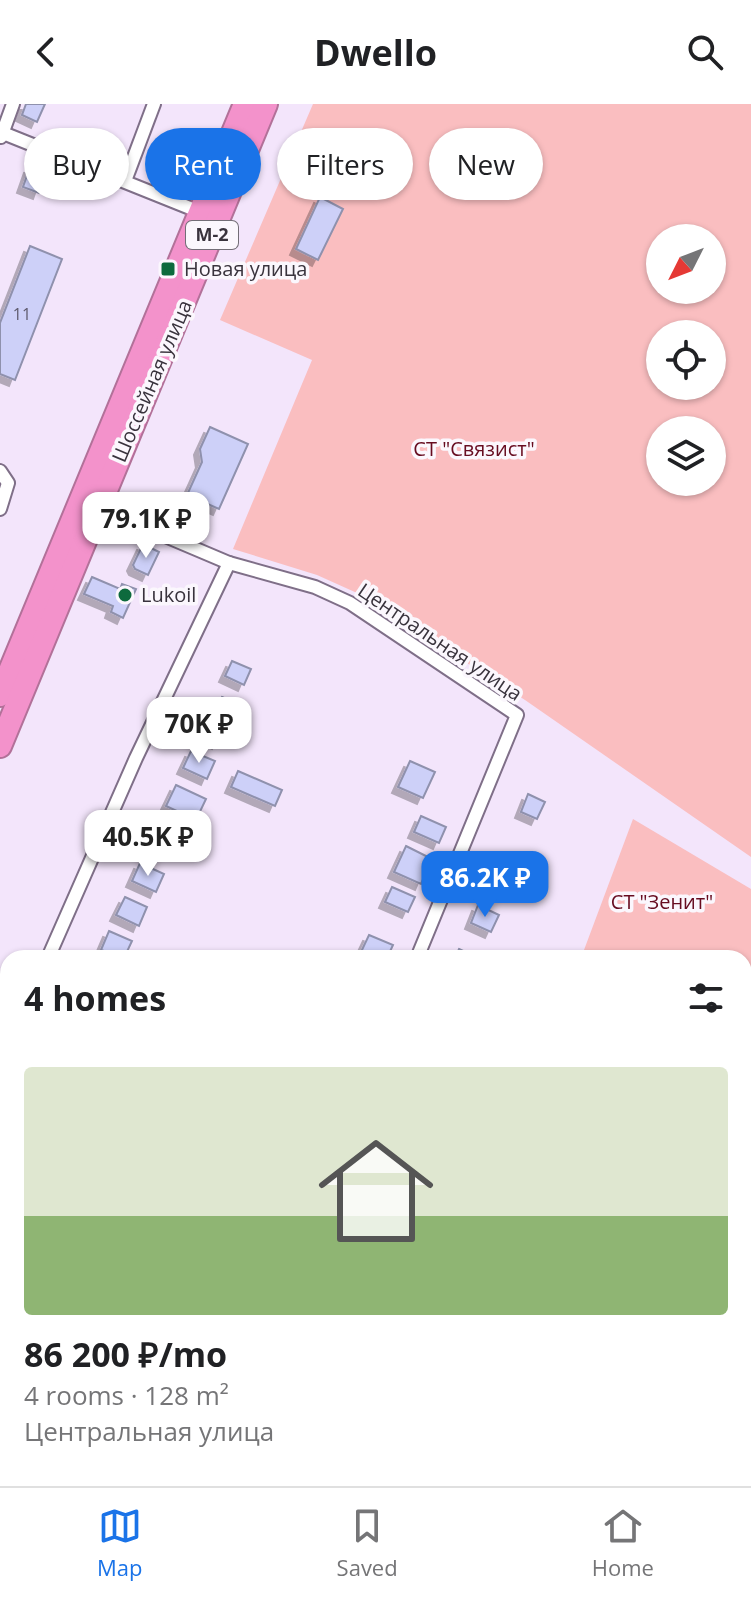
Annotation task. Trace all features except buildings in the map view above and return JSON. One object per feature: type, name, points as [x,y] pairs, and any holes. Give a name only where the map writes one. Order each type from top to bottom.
[{"type":"highway","name":"Шоссейная улица","points":[[0,695],[245,104]]},
{"type":"highway","name":"Шоссейная улица","points":[[0,746],[266,104]]},
{"type":"street","points":[[13,104],[1,136],[24,144]]},
{"type":"street","points":[[129,170],[154,104]]},
{"type":"street","points":[[129,183],[200,212]]},
{"type":"street","points":[[0,471],[8,483],[0,509]]},
{"type":"street","name":"Центральная улица","points":[[99,508],[229,563],[315,587],[350,603],[517,715],[420,950]]},
{"type":"street","points":[[52,950],[136,758],[229,563]]},
{"type":"green space","name":"СТ \"Связист\"","points":[[313,104],[751,104],[751,857],[525,700],[357,593],[317,575],[233,549],[312,360],[220,320],[277,188],[277,200],[413,200],[413,128],[303,128]]},
{"type":"green space","name":"СТ \"Зенит\"","points":[[633,819],[751,889],[751,950],[584,950]]},
{"type":"place","name":"Новая улица","points":[[168,269]]},
{"type":"place","name":"Lukoil","points":[[125,595]]}]
